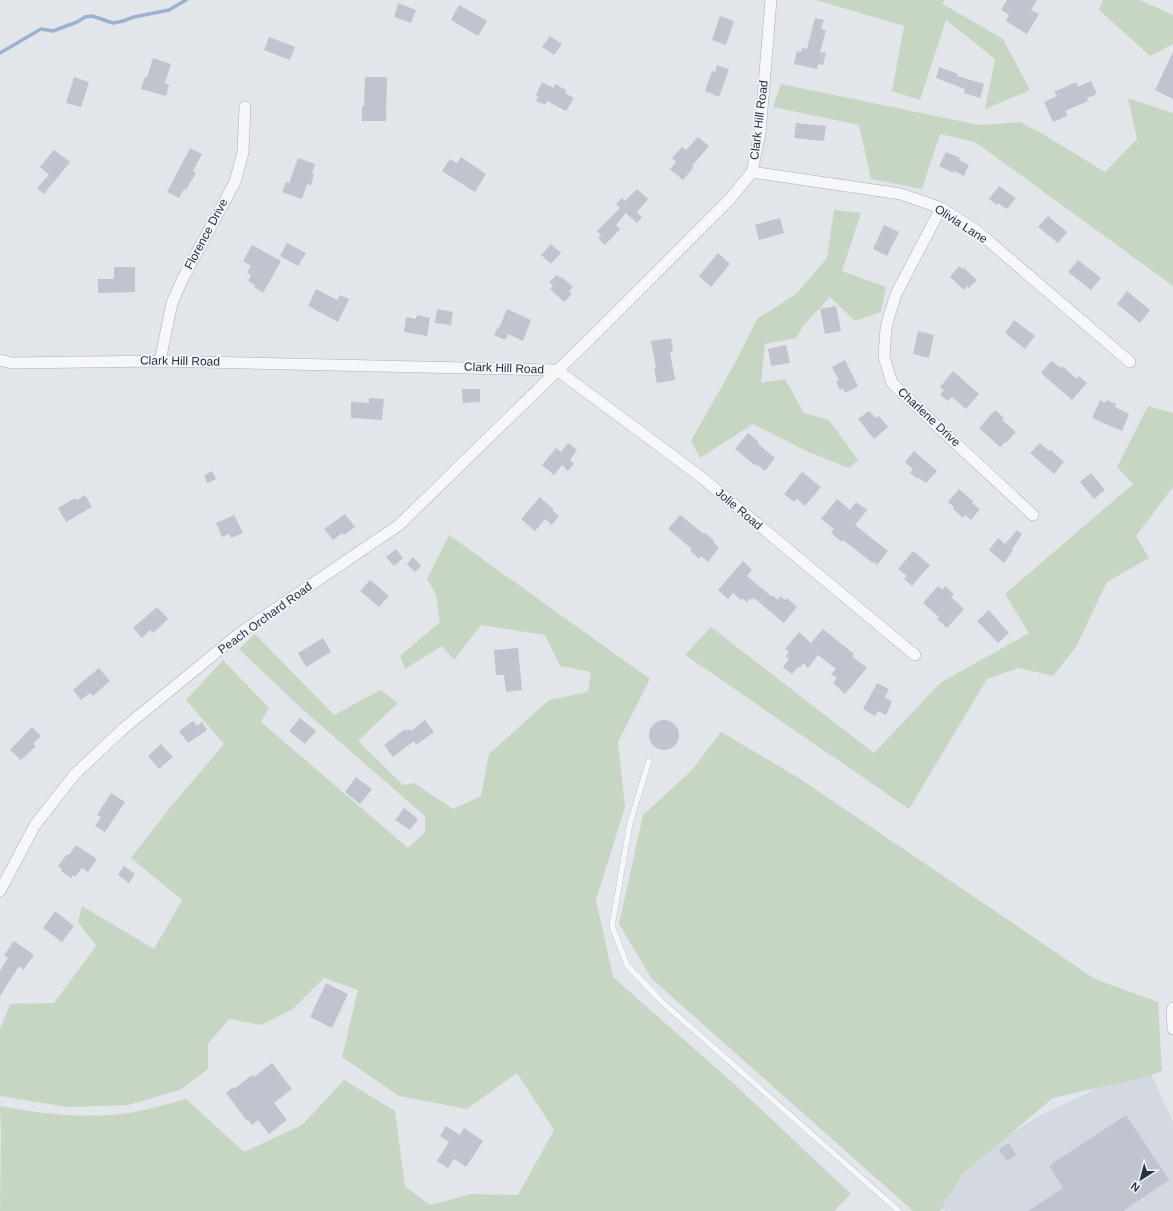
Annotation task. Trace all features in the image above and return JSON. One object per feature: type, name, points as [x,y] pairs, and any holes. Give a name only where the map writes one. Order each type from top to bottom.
[{"type":"street","name":"Clark Hill Road","points":[[0,360],[12,363],[160,361],[557,370],[725,204],[752,172],[760,133],[771,0]]},
{"type":"street","name":"Florence Drive","points":[[160,361],[172,303],[180,284],[235,182],[243,152],[245,107]]},
{"type":"street","name":"Olivia Lane","points":[[752,172],[901,194],[941,208],[977,231],[1130,362]]},
{"type":"street","name":"Charlene Drive","points":[[941,208],[896,294],[886,328],[884,357],[892,383],[1033,515]]},
{"type":"street","name":"Jolie Road","points":[[557,370],[701,477],[915,655]]},
{"type":"street","name":"Peach Orchard Road","points":[[0,891],[35,825],[75,774],[118,733],[240,633],[399,525],[557,370]]},
{"type":"street","points":[[1173,1008],[1173,1029]]},
{"type":"lane","points":[[649,761],[630,823],[612,926],[627,965],[661,1001],[899,1211]]},
{"type":"shaded area","points":[[1147,1065],[1173,1122],[1173,1211],[945,1211],[922,1188],[1043,1114]]},
{"type":"green space","points":[[816,0],[944,0],[943,4],[1003,39],[1030,90],[985,109],[995,59],[946,20],[920,100],[892,91],[904,26]]},
{"type":"green space","points":[[1103,0],[1140,0],[1173,15],[1173,44],[1150,56],[1099,10]]},
{"type":"green space","points":[[781,84],[979,125],[1020,122],[1043,134],[1105,172],[1137,139],[1128,98],[1173,113],[1173,286],[975,142],[940,134],[922,189],[871,179],[859,125],[773,107]]},
{"type":"green space","points":[[834,210],[861,213],[842,271],[886,287],[881,312],[855,321],[830,297],[803,326],[796,338],[765,344],[761,383],[785,379],[804,413],[829,420],[858,460],[849,468],[806,451],[753,424],[700,458],[691,441],[736,361],[757,319],[796,294],[827,258]]},
{"type":"green space","points":[[1148,406],[1173,413],[1173,487],[1136,536],[1149,558],[1107,582],[1076,647],[1053,676],[1019,668],[987,679],[909,809],[685,655],[711,627],[874,753],[940,683],[1029,633],[1005,594],[1133,484],[1117,467]]},
{"type":"green space","points":[[449,535],[650,679],[618,742],[625,807],[596,900],[613,977],[733,1083],[851,1194],[834,1211],[0,1211],[0,1106],[64,1115],[97,1116],[136,1112],[186,1099],[244,1152],[302,1125],[344,1080],[395,1111],[405,1186],[430,1205],[471,1194],[518,1195],[554,1130],[517,1073],[467,1109],[399,1096],[342,1057],[358,990],[324,978],[293,1009],[261,1025],[229,1019],[208,1044],[208,1069],[180,1090],[128,1105],[67,1107],[0,1096],[0,1029],[10,1004],[54,1003],[96,946],[78,922],[82,906],[154,949],[182,900],[131,858],[168,810],[224,744],[186,700],[223,660],[269,708],[261,722],[408,848],[425,832],[425,816],[302,709],[239,649],[255,634],[334,715],[380,690],[398,703],[358,741],[403,785],[414,783],[453,809],[481,796],[489,754],[549,700],[588,692],[591,672],[560,666],[545,635],[481,625],[454,660],[442,646],[405,669],[400,656],[440,622],[436,594],[427,579]]},
{"type":"green space","points":[[721,732],[799,778],[1095,979],[1158,1002],[1162,1071],[1141,1078],[1053,1098],[961,1175],[940,1211],[913,1211],[652,979],[619,924],[643,815],[691,771]]},
{"type":"building","points":[[1007,0],[1037,0],[1031,10],[1039,14],[1027,34],[1006,21],[1009,15],[1001,10]]},
{"type":"building","points":[[398,3],[416,10],[411,23],[394,17]]},
{"type":"building","points":[[459,5],[487,21],[478,36],[451,20]]},
{"type":"building","points":[[720,16],[734,21],[726,45],[712,40]]},
{"type":"building","points":[[815,18],[824,20],[821,29],[826,30],[820,52],[826,53],[823,65],[818,64],[817,69],[794,64],[797,51],[801,52],[802,48],[807,49]]},
{"type":"building","points":[[550,36],[562,44],[554,55],[542,47]]},
{"type":"building","points":[[269,37],[295,47],[290,60],[264,50]]},
{"type":"building","points":[[1173,52],[1173,99],[1155,90]]},
{"type":"building","points":[[153,58],[171,64],[165,83],[169,85],[166,96],[141,89],[145,77],[147,77]]},
{"type":"building","points":[[717,65],[729,69],[719,97],[705,91],[712,71],[715,72]]},
{"type":"building","points":[[939,67],[958,74],[957,76],[984,84],[980,98],[964,93],[965,89],[936,78]]},
{"type":"building","points":[[74,77],[89,82],[81,107],[66,103]]},
{"type":"building","points":[[365,77],[387,77],[386,121],[362,121]]},
{"type":"building","points":[[1091,81],[1097,94],[1087,98],[1088,101],[1065,111],[1067,116],[1053,122],[1044,102],[1057,96],[1054,92],[1076,82],[1078,87]]},
{"type":"building","points":[[542,82],[554,88],[555,84],[566,90],[565,93],[574,98],[566,111],[547,101],[545,105],[536,101],[538,97],[536,95]]},
{"type":"building","points":[[796,123],[826,126],[824,141],[794,138]]},
{"type":"building","points":[[698,137],[709,146],[692,166],[694,167],[683,180],[670,169],[676,162],[672,158],[682,147],[686,150]]},
{"type":"building","points":[[190,148],[202,154],[193,171],[196,173],[186,190],[184,189],[179,198],[167,192]]},
{"type":"building","points":[[54,150],[70,162],[44,194],[37,188],[49,175],[40,167]]},
{"type":"building","points":[[946,152],[960,158],[959,160],[969,165],[964,176],[954,171],[953,173],[939,166]]},
{"type":"building","points":[[461,157],[486,174],[475,192],[442,171],[450,159],[457,163]]},
{"type":"building","points":[[298,158],[315,164],[312,173],[314,174],[311,185],[307,184],[302,199],[282,192],[286,182],[289,183]]},
{"type":"building","points":[[999,186],[1016,198],[1007,209],[998,203],[997,205],[989,199]]},
{"type":"building","points":[[637,189],[648,199],[637,212],[642,217],[637,223],[626,213],[616,225],[620,229],[605,245],[598,238],[601,235],[597,231],[620,208],[616,204],[622,198],[625,201]]},
{"type":"building","points":[[1048,216],[1067,232],[1058,243],[1038,227]]},
{"type":"building","points":[[780,218],[784,233],[759,240],[755,225]]},
{"type":"building","points":[[884,225],[899,232],[887,256],[873,249]]},
{"type":"building","points":[[287,243],[306,253],[298,266],[280,256]]},
{"type":"building","points":[[551,244],[561,253],[551,264],[541,255]]},
{"type":"building","points":[[252,245],[281,261],[263,293],[254,287],[255,285],[248,281],[251,275],[247,273],[251,266],[243,261]]},
{"type":"building","points":[[718,253],[730,264],[711,287],[699,276]]},
{"type":"building","points":[[1078,260],[1101,278],[1091,290],[1068,272]]},
{"type":"building","points":[[959,266],[963,269],[964,268],[977,280],[969,288],[967,286],[964,290],[950,277]]},
{"type":"building","points":[[114,267],[135,267],[135,292],[98,293],[98,279],[114,279]]},
{"type":"building","points":[[557,275],[560,278],[562,277],[573,287],[569,291],[572,294],[564,302],[550,289],[553,286],[549,282]]},
{"type":"building","points":[[316,289],[337,300],[340,295],[349,299],[338,322],[308,306]]},
{"type":"building","points":[[1127,291],[1150,310],[1140,323],[1117,304]]},
{"type":"building","points":[[836,306],[841,331],[825,334],[820,309]]},
{"type":"building","points":[[437,309],[453,312],[451,325],[435,323]]},
{"type":"building","points":[[507,309],[531,320],[523,341],[508,334],[505,340],[494,335],[498,327],[499,328]]},
{"type":"building","points":[[417,315],[430,318],[427,336],[404,332],[406,317],[416,319]]},
{"type":"building","points":[[1014,320],[1035,336],[1025,349],[1005,333]]},
{"type":"building","points":[[918,331],[934,335],[929,358],[913,354]]},
{"type":"building","points":[[671,338],[673,351],[670,352],[675,380],[657,383],[651,341]]},
{"type":"building","points":[[786,345],[790,363],[771,366],[768,349]]},
{"type":"building","points":[[845,360],[858,386],[845,393],[843,388],[840,390],[836,381],[839,380],[832,367]]},
{"type":"building","points":[[1051,361],[1061,368],[1062,366],[1077,379],[1079,376],[1087,383],[1072,400],[1041,373]]},
{"type":"building","points":[[953,371],[979,394],[966,409],[952,397],[948,401],[940,395],[944,390],[940,387]]},
{"type":"building","points":[[462,389],[480,389],[480,402],[463,403]]},
{"type":"building","points":[[369,398],[384,399],[382,420],[351,418],[351,402],[369,403]]},
{"type":"building","points":[[1100,400],[1105,403],[1106,400],[1116,404],[1115,407],[1129,414],[1122,431],[1092,418]]},
{"type":"building","points":[[995,410],[1004,418],[1002,420],[1016,432],[1000,447],[979,428]]},
{"type":"building","points":[[869,411],[876,418],[879,416],[888,427],[874,439],[858,419]]},
{"type":"building","points":[[748,433],[759,442],[758,444],[775,458],[765,471],[758,465],[756,466],[735,449]]},
{"type":"building","points":[[568,443],[577,450],[570,460],[574,464],[568,471],[562,465],[554,475],[542,465],[556,448],[561,452]]},
{"type":"building","points":[[1040,443],[1049,451],[1050,449],[1064,462],[1054,474],[1030,453]]},
{"type":"building","points":[[914,451],[937,471],[926,483],[910,473],[913,469],[905,462]]},
{"type":"building","points":[[212,471],[216,479],[207,483],[204,475]]},
{"type":"building","points":[[802,472],[821,487],[805,506],[797,499],[794,502],[784,494]]},
{"type":"building","points":[[1091,473],[1105,490],[1094,499],[1080,482]]},
{"type":"building","points":[[959,489],[980,509],[971,520],[965,515],[963,518],[948,502]]},
{"type":"building","points":[[85,495],[92,507],[66,522],[58,508],[75,498],[77,500]]},
{"type":"building","points":[[540,497],[559,516],[552,525],[545,519],[535,531],[521,519]]},
{"type":"building","points":[[837,499],[850,510],[856,502],[867,510],[855,525],[888,551],[877,565],[831,533],[834,529],[821,519]]},
{"type":"building","points":[[345,514],[355,527],[344,535],[342,533],[333,540],[324,529]]},
{"type":"building","points":[[234,515],[243,533],[231,538],[229,534],[222,537],[216,523]]},
{"type":"building","points":[[680,515],[715,541],[713,542],[719,548],[708,562],[701,556],[699,559],[690,551],[692,549],[668,529]]},
{"type":"building","points":[[1017,530],[1022,534],[1004,563],[989,550],[998,538],[1005,544]]},
{"type":"building","points":[[396,549],[403,558],[394,566],[386,557]]},
{"type":"building","points":[[913,551],[930,565],[912,586],[904,579],[907,576],[898,569]]},
{"type":"building","points":[[413,557],[421,566],[415,572],[407,564]]},
{"type":"building","points":[[743,561],[752,570],[747,576],[771,596],[772,595],[778,600],[780,596],[785,600],[787,598],[797,607],[784,623],[754,598],[752,600],[750,598],[747,602],[742,598],[741,600],[733,593],[728,599],[718,590]]},
{"type":"building","points":[[370,580],[389,596],[379,607],[360,591]]},
{"type":"building","points":[[938,586],[943,590],[945,586],[954,594],[951,597],[964,609],[947,628],[937,619],[939,617],[923,603]]},
{"type":"building","points":[[157,607],[168,619],[153,633],[150,630],[142,638],[133,628]]},
{"type":"building","points":[[989,610],[1009,633],[998,643],[977,621]]},
{"type":"building","points":[[823,629],[854,654],[852,656],[867,668],[845,694],[833,683],[837,678],[831,674],[836,669],[818,655],[808,668],[803,663],[800,668],[798,667],[792,674],[783,667],[789,659],[786,656],[789,652],[785,649],[799,632],[811,643]]},
{"type":"building","points":[[323,638],[331,652],[306,667],[298,653]]},
{"type":"building","points":[[518,648],[522,690],[506,692],[504,675],[496,675],[494,650]]},
{"type":"building","points":[[99,668],[110,681],[93,696],[90,693],[81,700],[73,690]]},
{"type":"building","points":[[877,683],[889,689],[885,697],[892,702],[886,715],[878,711],[875,716],[863,709]]},
{"type":"building","points":[[300,718],[316,731],[305,744],[289,731]]},
{"type":"building","points":[[425,720],[434,732],[416,745],[414,741],[393,757],[384,745],[405,729],[406,731],[409,729],[411,731]]},
{"type":"building","points":[[664,720],[675,724],[679,735],[675,746],[664,750],[653,746],[649,735],[653,724]]},
{"type":"building","points":[[193,721],[197,726],[202,722],[207,730],[188,743],[179,731]]},
{"type":"building","points":[[32,727],[41,736],[33,744],[36,746],[21,760],[10,750]]},
{"type":"building","points":[[161,744],[173,757],[159,769],[148,756]]},
{"type":"building","points":[[356,777],[372,789],[360,804],[345,792]]},
{"type":"building","points":[[111,793],[125,802],[105,832],[95,826],[101,817],[97,815]]},
{"type":"building","points":[[404,808],[418,819],[410,830],[395,820]]},
{"type":"building","points":[[76,845],[97,859],[88,872],[82,868],[75,877],[73,875],[71,878],[61,871],[62,869],[58,866]]},
{"type":"building","points":[[124,866],[135,874],[129,883],[118,875]]},
{"type":"building","points":[[55,911],[74,926],[62,942],[43,928]]},
{"type":"building","points":[[14,941],[34,955],[23,970],[19,966],[0,996],[0,971],[8,958],[4,955]]},
{"type":"building","points":[[326,983],[348,994],[332,1028],[310,1017]]},
{"type":"building","points":[[272,1063],[292,1089],[274,1103],[287,1120],[269,1134],[258,1120],[252,1125],[248,1120],[247,1121],[226,1093],[233,1087],[234,1089],[252,1075],[254,1077]]},
{"type":"building","points":[[1126,1115],[1169,1180],[1123,1211],[1028,1211],[1063,1188],[1049,1166]]},
{"type":"building","points":[[446,1126],[460,1135],[464,1128],[483,1141],[466,1167],[454,1159],[448,1168],[437,1161],[449,1142],[440,1136]]},
{"type":"building","points":[[1009,1143],[1016,1155],[1007,1161],[999,1150]]},
{"type":"waterway","points":[[0,53],[41,29],[53,31],[77,22],[85,17],[92,16],[113,23],[169,10],[186,0]]}]
